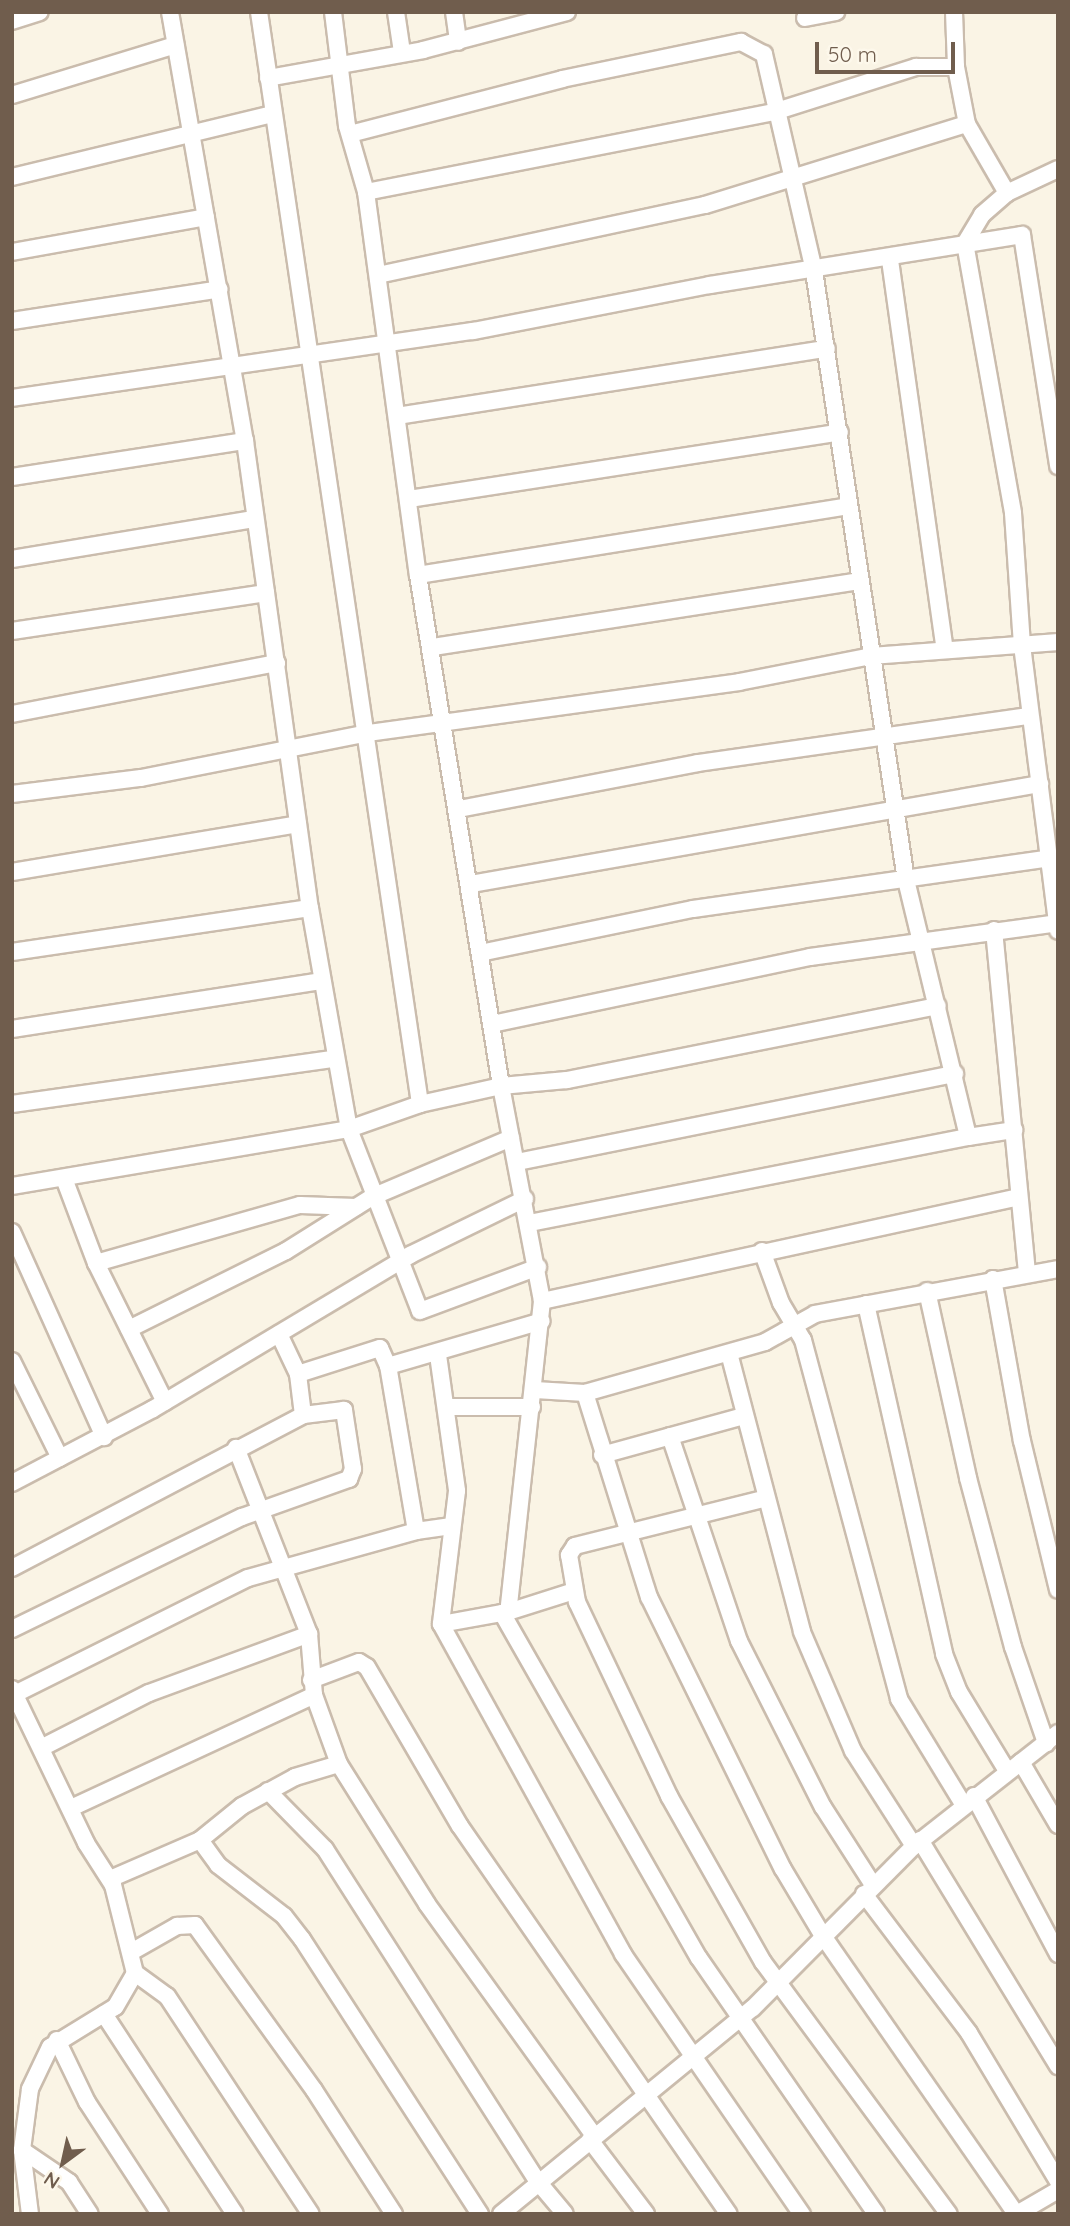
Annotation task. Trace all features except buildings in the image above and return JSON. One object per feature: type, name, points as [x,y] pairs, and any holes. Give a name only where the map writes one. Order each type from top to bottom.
[{"type":"street","points":[[12,21],[40,12]]},
{"type":"street","points":[[170,12],[245,441],[254,519],[290,748],[310,908],[334,1059],[349,1129],[372,1197],[417,1306],[425,1312],[538,1267]]},
{"type":"street","points":[[259,12],[368,733],[420,1104]]},
{"type":"street","points":[[333,12],[350,134],[366,192],[418,575],[433,647],[459,809],[500,1086],[530,1223],[542,1301],[533,1407],[505,1613],[738,2020],[876,2214]]},
{"type":"street","points":[[396,12],[402,52]]},
{"type":"street","points":[[454,12],[458,42]]},
{"type":"street","points":[[268,78],[340,67],[458,42],[516,19],[567,12]]},
{"type":"street","points":[[805,18],[836,12]]},
{"type":"street","points":[[954,12],[956,67],[967,124],[1007,193]]},
{"type":"street","points":[[350,134],[562,79],[741,41],[764,54],[814,271],[906,880],[918,940],[938,1006],[968,1137]]},
{"type":"street","points":[[12,95],[176,45]]},
{"type":"street","points":[[366,192],[777,111],[916,66],[956,67]]},
{"type":"street","points":[[12,177],[192,136],[273,114]]},
{"type":"street","points":[[378,275],[545,243],[794,181],[967,124]]},
{"type":"street","points":[[492,1024],[772,965],[993,930],[1057,927],[1022,645],[1013,513],[965,243],[982,215],[1007,193],[1058,169]]},
{"type":"street","points":[[12,252],[206,217]]},
{"type":"street","points":[[12,398],[232,362],[385,345],[710,285],[890,260],[965,243],[1025,238],[1058,466]]},
{"type":"street","points":[[890,260],[945,649]]},
{"type":"street","points":[[12,321],[220,289]]},
{"type":"street","points":[[397,416],[827,349]]},
{"type":"street","points":[[408,499],[840,432]]},
{"type":"street","points":[[12,477],[245,441]]},
{"type":"street","points":[[418,575],[848,506]]},
{"type":"street","points":[[12,559],[254,519]]},
{"type":"street","points":[[433,647],[859,581]]},
{"type":"street","points":[[12,631],[266,593]]},
{"type":"street","points":[[12,794],[141,778],[368,733],[444,726],[739,682],[871,656],[1058,642]]},
{"type":"street","points":[[12,714],[277,663]]},
{"type":"street","points":[[459,809],[670,768],[1030,716]]},
{"type":"street","points":[[471,884],[1041,784]]},
{"type":"street","points":[[12,872],[298,824]]},
{"type":"street","points":[[480,953],[693,909],[1050,858]]},
{"type":"street","points":[[12,952],[310,908]]},
{"type":"street","points":[[993,930],[1027,1273]]},
{"type":"street","points":[[12,1029],[322,981]]},
{"type":"street","points":[[12,1186],[65,1181],[349,1129],[420,1104],[500,1086],[567,1080],[938,1006]]},
{"type":"street","points":[[12,1104],[334,1059]]},
{"type":"street","points":[[517,1162],[954,1074]]},
{"type":"street","points":[[530,1223],[1014,1130]]},
{"type":"street","points":[[129,1329],[286,1251],[372,1197],[511,1138]]},
{"type":"street","points":[[65,1181],[96,1263],[165,1402]]},
{"type":"street","points":[[542,1301],[1019,1197]]},
{"type":"street","points":[[12,1483],[104,1437],[400,1262],[525,1199]]},
{"type":"street","points":[[96,1263],[299,1205],[356,1207]]},
{"type":"street","points":[[12,1232],[104,1437]]},
{"type":"street","points":[[762,1251],[781,1303],[795,1323],[899,1699],[968,1800],[1058,1954]]},
{"type":"street","points":[[535,1390],[585,1393],[729,1353],[770,1340],[795,1323],[866,1304],[927,1290],[1027,1273],[1057,1273]]},
{"type":"street","points":[[993,1279],[1022,1441],[1058,1590]]},
{"type":"street","points":[[501,2214],[738,2020],[917,1843],[968,1800],[1052,1738],[979,1517],[927,1290]]},
{"type":"street","points":[[866,1304],[944,1654],[959,1692],[1007,1771]]},
{"type":"street","points":[[388,1366],[438,1355],[542,1321]]},
{"type":"street","points":[[279,1334],[298,1374],[303,1415]]},
{"type":"street","points":[[298,1374],[380,1348],[388,1366],[416,1531]]},
{"type":"street","points":[[729,1353],[763,1499],[796,1615],[844,1732],[1058,2066]]},
{"type":"street","points":[[438,1355],[457,1490],[450,1526],[441,1624],[623,1954],[802,2214]]},
{"type":"street","points":[[12,1361],[60,1458]]},
{"type":"street","points":[[585,1393],[626,1533],[661,1622],[783,1869],[823,1936],[1017,2214],[1058,2190]]},
{"type":"street","points":[[447,1407],[533,1407]]},
{"type":"street","points":[[12,1568],[303,1415],[343,1408],[352,1476],[262,1510],[14,1623]]},
{"type":"street","points":[[602,1455],[744,1416]]},
{"type":"street","points":[[670,1436],[694,1516],[757,1678],[829,1818],[869,1889],[969,2033],[1058,2181]]},
{"type":"street","points":[[236,1448],[285,1564],[309,1634],[312,1687],[339,1764],[427,1904],[646,2214]]},
{"type":"street","points":[[763,1499],[572,1548],[574,1591],[668,1797],[779,1982],[949,2214]]},
{"type":"street","points":[[30,2214],[22,2150],[26,2102],[57,2040],[104,2014],[124,1999],[135,1973],[133,1951],[110,1879],[89,1851],[43,1746],[14,1691],[154,1621],[285,1564],[416,1531],[450,1526]]},
{"type":"street","points":[[441,1624],[505,1613],[574,1591]]},
{"type":"street","points":[[43,1746],[149,1693],[309,1634]]},
{"type":"street","points":[[71,1808],[359,1662],[367,1667],[460,1826],[729,2214]]},
{"type":"street","points":[[1021,1762],[1058,1825]]},
{"type":"street","points":[[110,1879],[200,1840],[268,1791],[339,1764]]},
{"type":"street","points":[[268,1791],[325,1849],[539,2183],[565,2214]]},
{"type":"street","points":[[200,1840],[218,1865],[284,1916],[302,1939],[480,2214]]},
{"type":"street","points":[[133,1951],[177,1926],[195,1925],[314,2090],[394,2214]]},
{"type":"street","points":[[135,1973],[167,1996],[311,2214]]},
{"type":"street","points":[[104,2014],[235,2214]]},
{"type":"street","points":[[57,2040],[87,2102],[160,2214]]},
{"type":"street","points":[[22,2150],[69,2182],[90,2214]]}]
